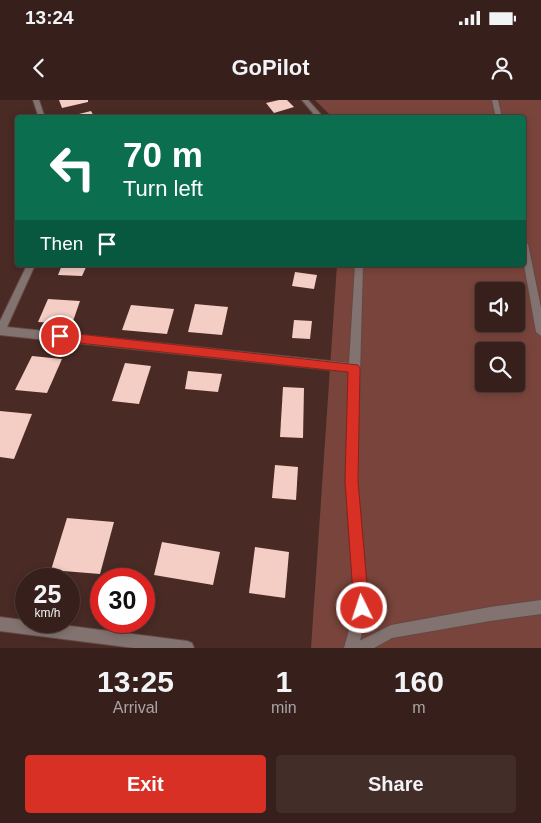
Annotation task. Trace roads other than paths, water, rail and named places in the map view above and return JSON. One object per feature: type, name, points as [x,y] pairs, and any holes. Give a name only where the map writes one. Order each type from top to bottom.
[{"type":"street","points":[[36,100],[41,115]]},
{"type":"street","points":[[305,100],[318,115]]},
{"type":"street","points":[[495,100],[498,115]]},
{"type":"street","points":[[526,254],[541,332]]},
{"type":"street","points":[[30,267],[0,330],[354,368]]},
{"type":"street","points":[[351,648],[362,608],[352,481],[354,368],[360,267]]},
{"type":"street","points":[[360,648],[391,632],[490,614],[541,608]]},
{"type":"street","points":[[0,624],[187,648]]}]
